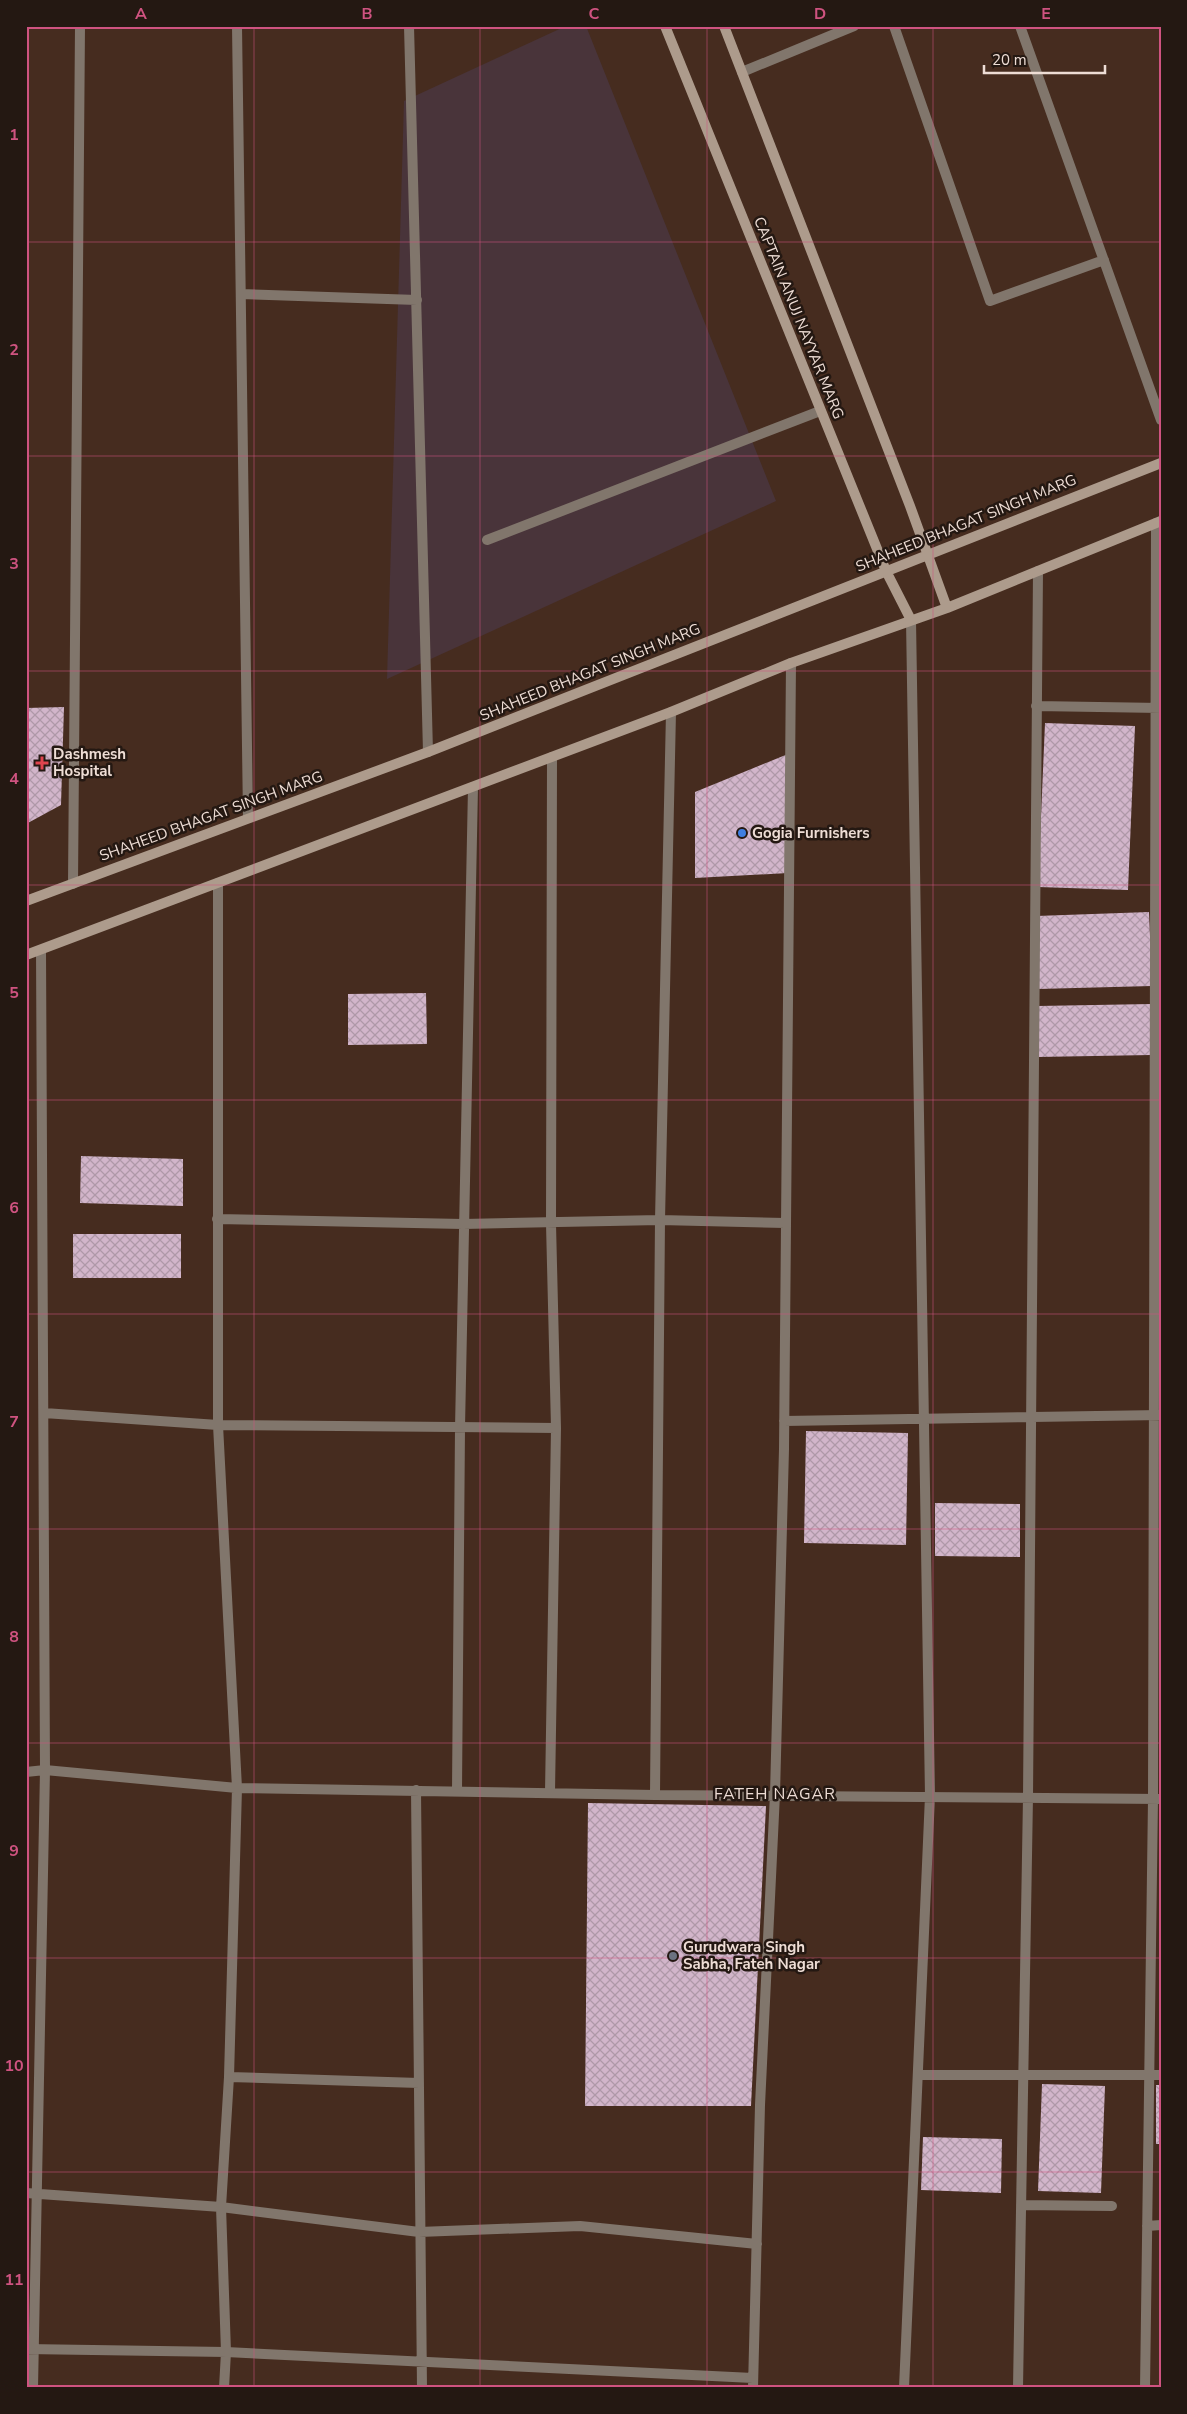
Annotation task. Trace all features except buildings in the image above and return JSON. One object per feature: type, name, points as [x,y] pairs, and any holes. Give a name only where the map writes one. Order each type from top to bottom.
[{"type":"main road","name":"CAPTAIN ANUJ NAYYAR MARG","points":[[664,26],[886,571],[911,620]]},
{"type":"main road","points":[[724,26],[947,608]]},
{"type":"main road","name":"SHAHEED BHAGAT SINGH MARG","points":[[26,901],[428,752],[1161,463]]},
{"type":"main road","points":[[26,955],[671,712],[791,663],[947,608],[1158,522]]},
{"type":"street","points":[[73,884],[80,26]]},
{"type":"street","points":[[237,26],[248,818]]},
{"type":"street","points":[[409,26],[428,752]]},
{"type":"street","points":[[742,72],[854,26]]},
{"type":"street","points":[[894,26],[990,301],[1104,260]]},
{"type":"street","points":[[1020,26],[1161,420]]},
{"type":"street","points":[[241,294],[417,300]]},
{"type":"street","points":[[488,540],[820,411]]},
{"type":"street","points":[[1145,2388],[1149,2075],[1157,1799],[1158,522]]},
{"type":"street","points":[[1018,2388],[1028,1797],[1038,571]]},
{"type":"street","points":[[904,2388],[930,1796],[911,620]]},
{"type":"street","points":[[31,2349],[226,2352],[423,2360],[753,2383],[760,2105],[775,1794],[784,1421],[791,663]]},
{"type":"street","points":[[1036,706],[1158,708]]},
{"type":"street","points":[[655,1795],[660,1220],[671,712]]},
{"type":"street","points":[[550,1792],[556,1428],[551,1224],[552,757]]},
{"type":"street","points":[[457,1791],[463,1224],[473,787]]},
{"type":"street","points":[[218,883],[218,1425],[238,1788],[230,2077],[221,2207],[226,2352],[224,2388]]},
{"type":"street","points":[[33,2388],[31,2349],[38,2194],[45,1770],[41,950]]},
{"type":"street","points":[[217,1219],[463,1224],[551,1224],[660,1220],[785,1223]]},
{"type":"street","points":[[44,1413],[218,1425],[556,1428]]},
{"type":"street","points":[[784,1421],[1157,1415]]},
{"type":"street","points":[[26,1772],[45,1770],[238,1788],[655,1795],[775,1794],[1157,1799]]},
{"type":"street","points":[[416,1790],[422,2388]]},
{"type":"street","points":[[918,2075],[1161,2075]]},
{"type":"street","points":[[230,2077],[419,2084]]},
{"type":"street","points":[[26,2193],[221,2207],[419,2232],[580,2226],[757,2244]]},
{"type":"street","points":[[1021,2205],[1112,2206]]},
{"type":"street","points":[[1147,2226],[1161,2225]]},
{"type":"shaded area","points":[[566,26],[586,26],[776,501],[387,679],[404,101]]},
{"type":"place","name":"Dashmesh Hospital","points":[[42,763]]},
{"type":"place","name":"Gogia Furnishers","points":[[742,833]]},
{"type":"place","name":"Gurudwara Singh Sabha, Fateh Nagar","points":[[673,1956]]},
{"type":"district","name":"FATEH NAGAR","points":[[775,1794]]}]
